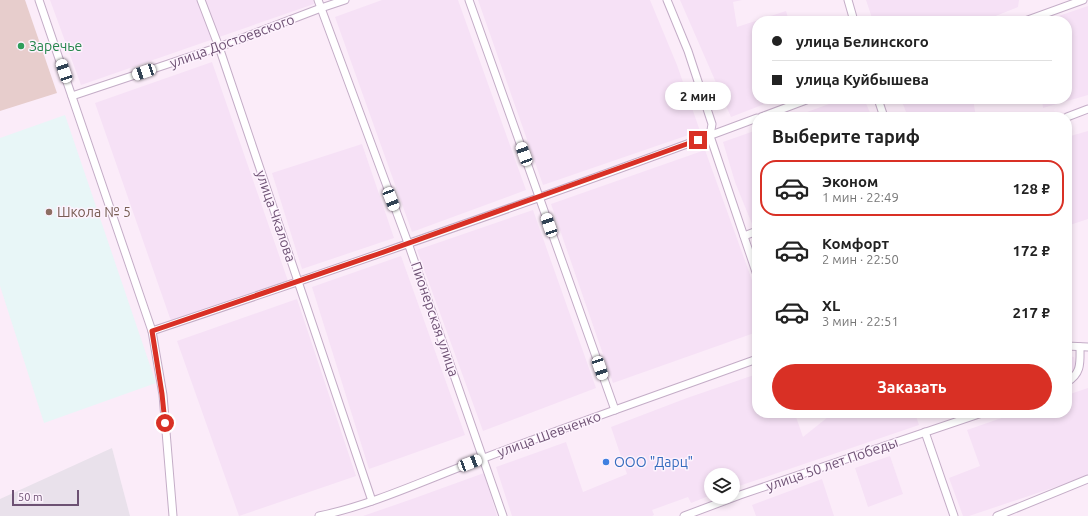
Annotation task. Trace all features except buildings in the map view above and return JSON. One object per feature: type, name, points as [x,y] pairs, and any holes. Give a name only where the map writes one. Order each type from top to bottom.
[{"type":"street","points":[[39,0],[152,331],[162,394],[173,516]]},
{"type":"street","name":"улица Чкалова","points":[[201,0],[219,47],[372,501]]},
{"type":"street","name":"Пионерская улица","points":[[318,0],[408,243],[503,516]]},
{"type":"street","name":"улица Достоевского","points":[[72,96],[219,47],[345,0]]},
{"type":"street","points":[[469,0],[615,410]]},
{"type":"street","points":[[667,0],[688,51],[712,124],[710,136],[752,260]]},
{"type":"street","points":[[848,0],[853,16]]},
{"type":"street","points":[[1039,16],[1083,0]]},
{"type":"street","points":[[774,112],[796,104]]},
{"type":"street","points":[[1072,115],[1088,109]]},
{"type":"street","points":[[152,331],[298,282],[752,120]]},
{"type":"street","points":[[744,236],[752,233]]},
{"type":"street","points":[[1072,346],[1088,347]]},
{"type":"street","points":[[1072,379],[1077,373],[1080,365],[1080,347]]},
{"type":"street","name":"улица Шевченко","points":[[319,516],[372,501],[484,458],[752,361]]},
{"type":"street","name":"улица 50 лет Победы","points":[[684,516],[740,495],[967,418]]},
{"type":"street","points":[[925,432],[954,516]]},
{"type":"street","points":[[997,516],[1088,479]]},
{"type":"shaded area","name":"Заречье","points":[[0,0],[25,0],[57,93],[0,111]]},
{"type":"shaded area","points":[[50,0],[313,0],[314,4],[81,85]]},
{"type":"shaded area","points":[[382,0],[458,0],[526,190],[412,232],[335,17]]},
{"type":"shaded area","points":[[478,0],[650,0],[677,65],[700,131],[543,185]]},
{"type":"shaded area","points":[[680,0],[742,0],[733,2],[737,27],[752,22],[752,104],[765,104],[731,117]]},
{"type":"shaded area","points":[[866,0],[1019,0],[1018,7],[996,16],[871,16]]},
{"type":"shaded area","points":[[1088,6],[1088,95],[1072,100],[1072,16],[1059,16]]},
{"type":"shaded area","points":[[786,11],[788,16],[771,16]]},
{"type":"shaded area","points":[[212,62],[288,281],[171,321],[95,103]]},
{"type":"shaded area","points":[[829,104],[866,104],[870,112],[807,112]]},
{"type":"shaded area","points":[[903,104],[974,104],[975,112],[906,112]]},
{"type":"shaded area","points":[[1043,104],[1057,104],[1043,108]]},
{"type":"shaded area","name":"Школа № 5","points":[[65,115],[156,383],[44,423],[0,286],[0,138]]},
{"type":"shaded area","points":[[1088,131],[1088,219],[1072,224],[1072,136]]},
{"type":"shaded area","points":[[752,132],[752,224],[735,182],[723,142]]},
{"type":"shaded area","points":[[362,144],[394,238],[302,269],[272,173]]},
{"type":"shaded area","points":[[705,150],[752,280],[752,334],[613,383],[551,204]]},
{"type":"shaded area","points":[[533,210],[596,388],[483,431],[417,250]]},
{"type":"shaded area","points":[[401,256],[465,435],[369,469],[312,287]]},
{"type":"shaded area","points":[[297,299],[356,476],[239,516],[177,341]]},
{"type":"shaded area","points":[[1072,357],[1074,357],[1077,373],[1072,374]]},
{"type":"shaded area","points":[[752,376],[752,418],[796,418],[803,437],[827,418],[917,418],[919,425],[740,486],[740,468],[704,468],[704,498],[691,503],[688,497],[652,510],[654,515],[652,516],[512,516],[496,467],[566,442],[583,492],[627,474],[611,427],[687,398]]},
{"type":"shaded area","points":[[1088,388],[1088,476],[969,516],[963,516],[949,478],[980,466],[967,430],[1002,418],[1072,418],[1072,393]]},
{"type":"shaded area","points":[[112,448],[130,516],[0,516],[0,499]]},
{"type":"shaded area","points":[[890,456],[903,494],[868,507],[855,468]]},
{"type":"shaded area","points":[[484,473],[497,516],[363,516],[415,498]]},
{"type":"shaded area","points":[[822,479],[834,516],[756,516],[752,505]]},
{"type":"place","name":"Заречье","points":[[21,46]]},
{"type":"place","name":"Школа № 5","points":[[49,212]]},
{"type":"place","name":"ООО \"Дарц\"","points":[[606,462]]},
{"type":"route","points":[[165,423],[152,331],[284,287],[698,140]]}]
